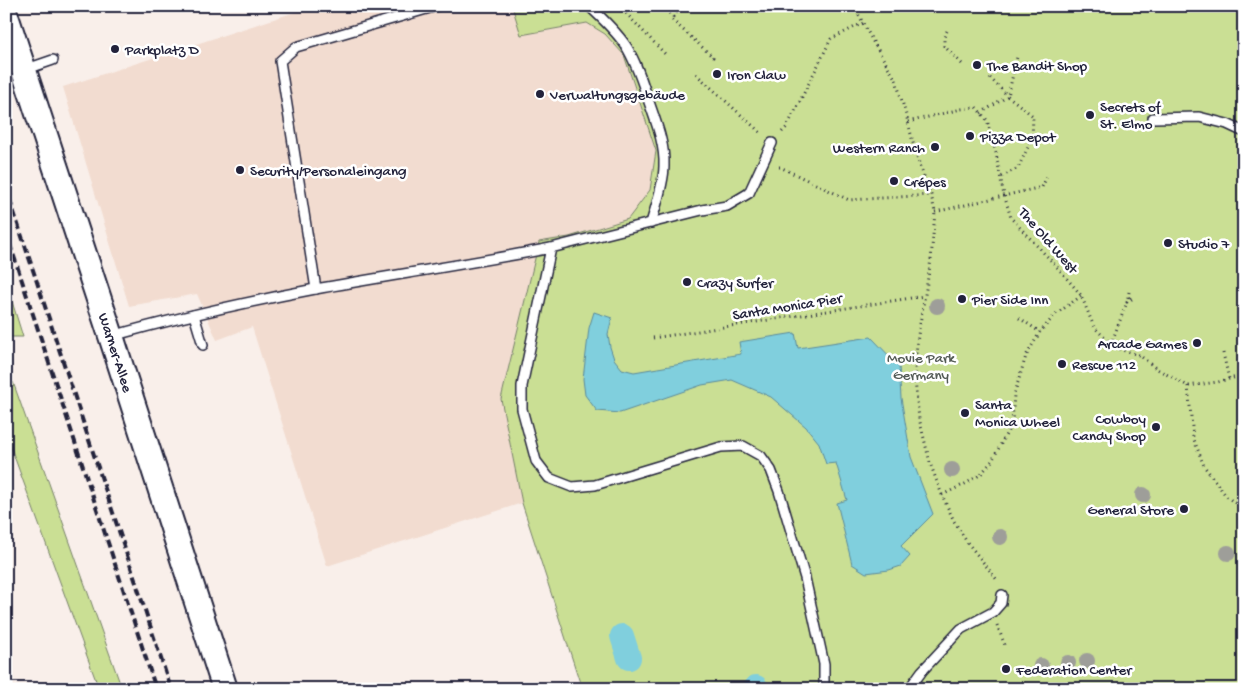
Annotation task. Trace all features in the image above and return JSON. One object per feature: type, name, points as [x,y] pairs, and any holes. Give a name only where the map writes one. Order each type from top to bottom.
[{"type":"street","name":"Warner-Allee","points":[[6,16],[225,689]]},
{"type":"lane","points":[[316,289],[280,61],[296,47],[437,6]]},
{"type":"lane","points":[[589,6],[625,45],[636,64],[657,126],[663,150],[664,167],[651,223]]},
{"type":"lane","points":[[24,70],[53,60]]},
{"type":"lane","points":[[1153,118],[1199,117],[1227,124],[1244,132]]},
{"type":"lane","points":[[111,336],[194,315],[316,289],[551,248],[702,210],[727,206],[749,194],[772,143]]},
{"type":"lane","points":[[551,248],[522,386],[522,408],[536,461],[549,478],[572,487],[594,485],[722,446],[743,446],[761,456],[771,470],[779,491],[804,578],[824,664],[824,689]]},
{"type":"lane","points":[[194,315],[203,345]]},
{"type":"lane","points":[[909,689],[922,671],[961,630],[992,612],[1001,603],[1002,595]]},
{"type":"path","points":[[619,6],[666,55]]},
{"type":"path","points":[[662,6],[673,17],[671,19],[713,57],[710,59]]},
{"type":"path","points":[[669,6],[676,13],[682,6]]},
{"type":"path","points":[[854,6],[896,80],[916,154],[935,212],[931,260],[915,364],[919,418],[928,456],[954,521],[967,542],[990,569]]},
{"type":"path","points":[[696,74],[772,143],[787,127],[831,38],[863,23]]},
{"type":"path","points":[[947,31],[944,37],[944,46],[962,64]]},
{"type":"path","points":[[908,122],[976,107],[981,113],[1008,96],[1018,57]]},
{"type":"path","points":[[990,78],[1008,96],[1033,116],[1032,139],[1018,168],[1001,177]]},
{"type":"path","name":"The Old West","points":[[981,113],[987,120],[1011,218],[1082,296],[1094,327],[1115,348],[1140,355],[1157,369],[1188,386]]},
{"type":"path","points":[[756,179],[780,167],[848,200],[931,195]]},
{"type":"path","points":[[1005,196],[1042,187],[1048,174]]},
{"type":"path","name":"The Old West","points":[[935,212],[1005,196]]},
{"type":"path","points":[[1111,344],[1127,302],[1132,294],[1127,302]]},
{"type":"path","name":"Santa Monica Pier","points":[[654,338],[924,296]]},
{"type":"path","name":"The Old West","points":[[1040,332],[1056,314],[1082,296]]},
{"type":"path","points":[[942,495],[981,474],[992,461],[1012,423],[1014,395],[1026,356],[1040,332],[1019,318]]},
{"type":"path","points":[[1223,353],[1229,379]]},
{"type":"path","points":[[1157,369],[1162,365]]},
{"type":"path","points":[[1244,375],[1188,386],[1192,437],[1204,466],[1227,497],[1244,510]]},
{"type":"path","points":[[992,612],[1006,648]]},
{"type":"shaded area","points":[[314,6],[512,6],[522,35],[587,23],[605,34],[624,55],[656,151],[650,190],[628,219],[569,237],[539,242],[501,399],[522,503],[327,566],[252,327],[217,340],[197,294],[129,306],[63,87]]},
{"type":"green space","name":"Movie Park Germany","points":[[512,6],[1244,6],[1244,689],[582,689],[522,503],[501,399],[539,242],[569,237],[628,219],[650,190],[656,151],[624,55],[605,34],[587,23],[521,35]]},
{"type":"green space","points":[[6,282],[23,337],[11,337],[6,326]]},
{"type":"green space","points":[[13,382],[122,689],[99,689],[6,434],[6,385]]},
{"type":"water","points":[[594,312],[612,318],[608,334],[614,359],[622,369],[634,372],[741,354],[739,342],[795,333],[798,348],[871,337],[899,366],[901,398],[911,457],[933,514],[901,546],[910,556],[901,566],[889,570],[866,573],[852,564],[837,503],[847,500],[836,463],[826,464],[819,443],[806,427],[771,397],[732,380],[702,385],[620,413],[597,411],[585,395],[583,379],[589,328]]},
{"type":"waterway","points":[[622,636],[629,658]]},
{"type":"railway","points":[[6,188],[171,689]]},
{"type":"railway","points":[[6,232],[156,689]]},
{"type":"place","name":"Parkplatz D","points":[[115,49]]},
{"type":"place","name":"The Bandit Shop","points":[[977,65]]},
{"type":"place","name":"Iron Claw","points":[[717,74]]},
{"type":"place","name":"Verwaltungsgebäude","points":[[540,94]]},
{"type":"place","name":"Secrets of St. Elmo","points":[[1090,115]]},
{"type":"place","name":"Pizza Depot","points":[[970,136]]},
{"type":"place","name":"Western Ranch","points":[[935,147]]},
{"type":"place","name":"Security/Personaleingang","points":[[240,170]]},
{"type":"place","name":"Crépes","points":[[894,181]]},
{"type":"place","name":"Studio 7","points":[[1168,243]]},
{"type":"place","name":"Crazy Surfer","points":[[687,282]]},
{"type":"place","name":"Pier Side Inn","points":[[962,299]]},
{"type":"place","name":"Arcade Games","points":[[1197,343]]},
{"type":"place","name":"Rescue 112","points":[[1062,364]]},
{"type":"place","name":"Santa Monica Wheel","points":[[965,413]]},
{"type":"place","name":"Cowboy Candy Shop","points":[[1156,427]]},
{"type":"place","name":"General Store","points":[[1184,509]]},
{"type":"place","name":"Federation Center","points":[[1006,669]]}]
